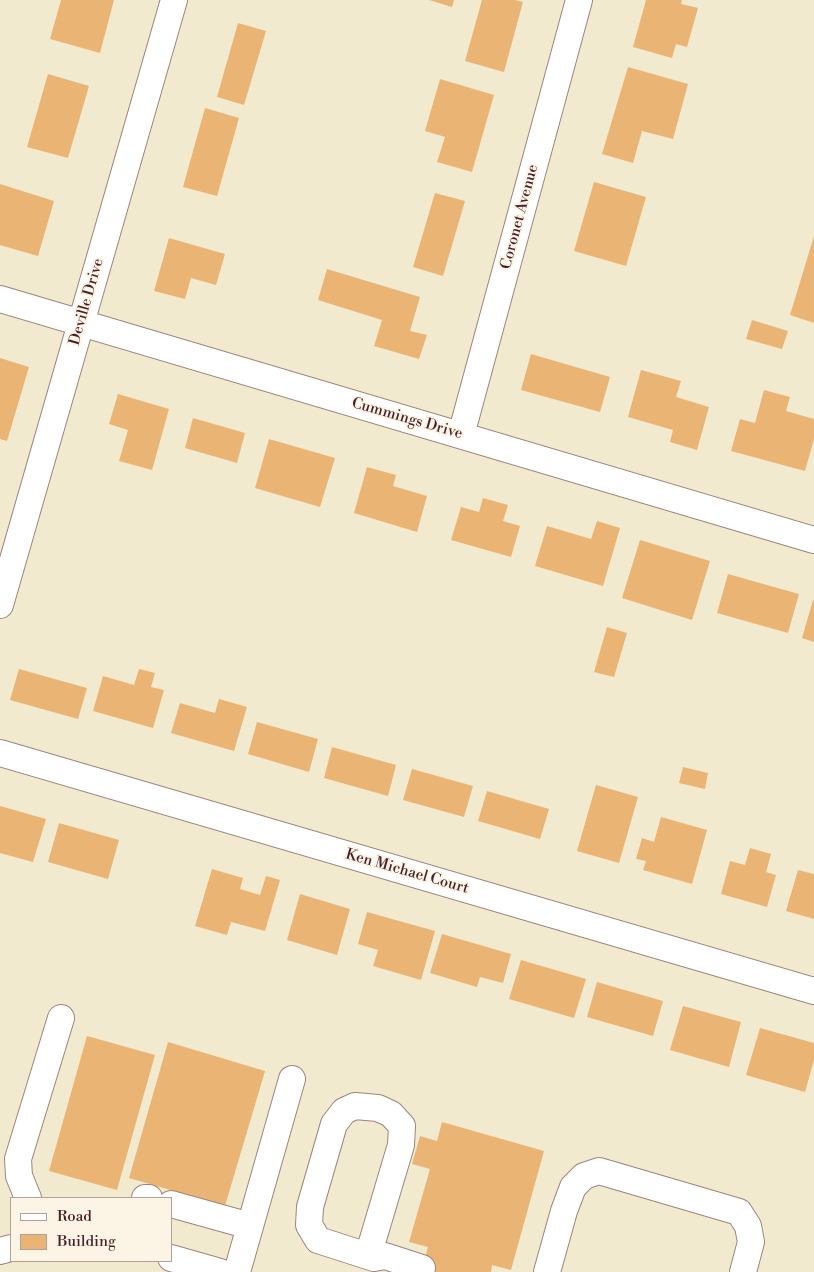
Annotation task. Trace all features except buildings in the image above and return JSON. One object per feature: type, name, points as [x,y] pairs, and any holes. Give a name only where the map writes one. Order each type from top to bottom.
[{"type":"street","name":"Deville Drive","points":[[0,605],[174,0]]},
{"type":"street","name":"Coronet Avenue","points":[[461,435],[579,0]]},
{"type":"street","name":"Cummings Drive","points":[[0,299],[814,540]]},
{"type":"street","name":"Ken Michael Court","points":[[0,753],[814,991]]},
{"type":"street","points":[[28,1197],[19,1176],[18,1159],[61,1018]]},
{"type":"street","points":[[237,1272],[292,1079]]},
{"type":"street","points":[[370,1262],[401,1145],[402,1126],[391,1114],[378,1108],[355,1106],[344,1112],[334,1124],[310,1207],[309,1225],[318,1240],[370,1262],[385,1256],[422,1268]]},
{"type":"street","points":[[547,1272],[564,1211],[573,1187],[584,1176],[599,1171],[739,1212],[748,1226],[752,1242],[743,1272]]},
{"type":"street","points":[[172,1204],[250,1226]]},
{"type":"street","points":[[172,1258],[220,1272]]}]
